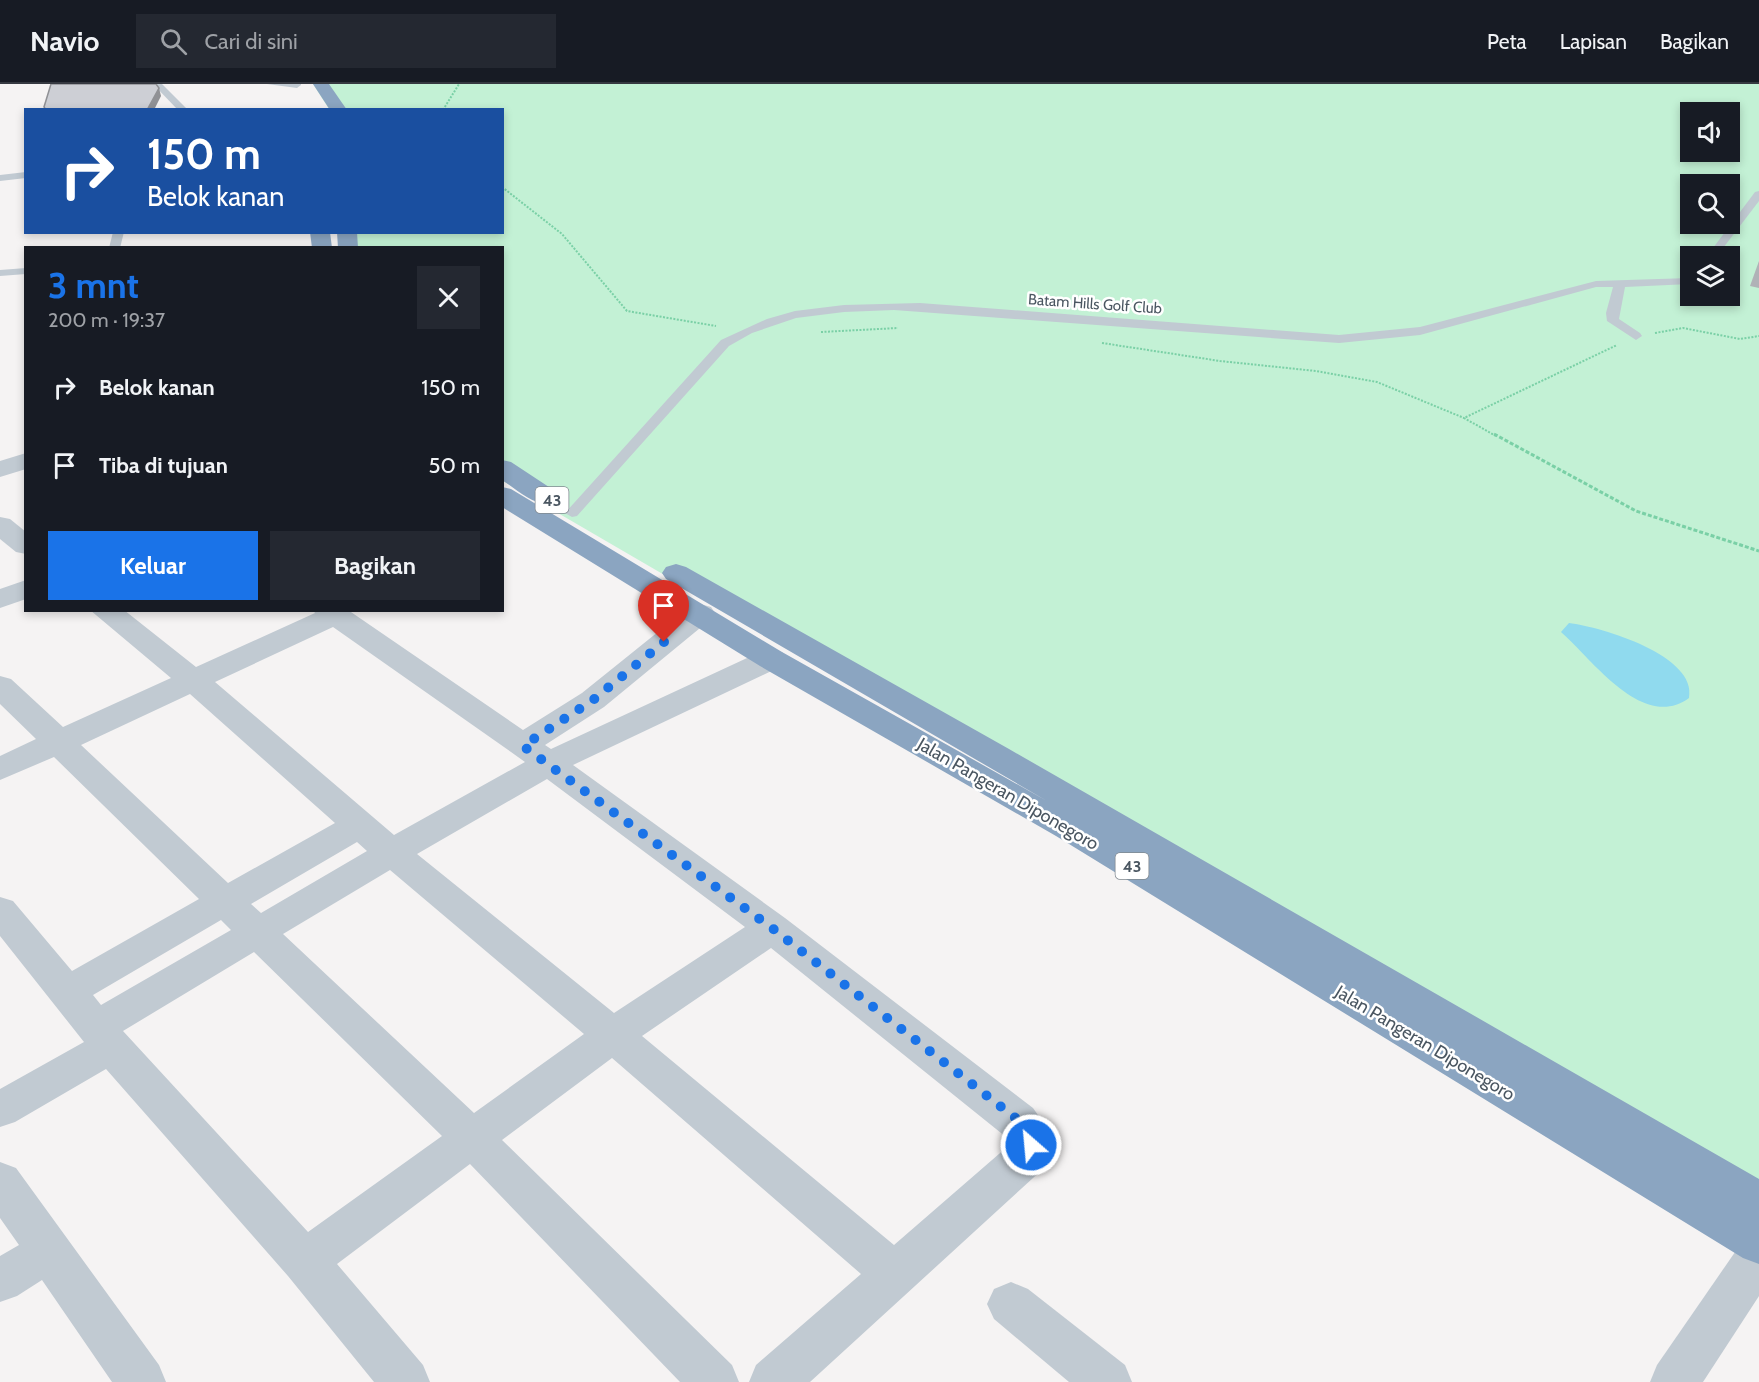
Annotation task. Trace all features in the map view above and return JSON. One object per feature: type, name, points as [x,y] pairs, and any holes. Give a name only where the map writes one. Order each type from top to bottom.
[{"type":"highway","points":[[321,84],[338,108]]},
{"type":"highway","points":[[297,85],[307,100]]},
{"type":"highway","name":"Jalan Pangeran Diponegoro","points":[[504,469],[572,513],[997,756],[1759,1203]]},
{"type":"highway","name":"Jalan Pangeran Diponegoro","points":[[504,496],[771,658],[1069,828],[1759,1244]]},
{"type":"street","points":[[0,469],[24,462]]},
{"type":"street","points":[[0,525],[24,544]]},
{"type":"street","points":[[0,599],[24,591]]},
{"type":"street","points":[[108,612],[193,680],[359,825],[613,1035],[895,1275]]},
{"type":"street","points":[[0,769],[59,744],[332,613],[535,755],[772,928],[1018,1120],[1028,1135],[1031,1145],[1028,1155],[774,1382]]},
{"type":"street","points":[[0,1110],[103,1037],[258,934],[393,851],[535,755],[593,700],[700,613]]},
{"type":"street","points":[[535,755],[771,658]]},
{"type":"street","points":[[0,686],[473,1139],[714,1382]]},
{"type":"street","points":[[68,991],[359,825]]},
{"type":"street","points":[[0,910],[103,1037],[305,1261],[405,1382]]},
{"type":"street","points":[[305,1261],[613,1035],[772,928]]},
{"type":"street","points":[[0,1181],[141,1382]]},
{"type":"street","points":[[0,1281],[49,1251]]},
{"type":"street","points":[[1675,1382],[1759,1256]]},
{"type":"street","points":[[1011,1304],[1107,1382]]},
{"type":"lane","points":[[158,84],[182,108]]},
{"type":"lane","points":[[271,84],[297,85]]},
{"type":"lane","points":[[0,178],[24,175]]},
{"type":"lane","points":[[1720,246],[1759,194]]},
{"type":"lane","points":[[0,273],[24,271]]},
{"type":"lane","points":[[1620,282],[1612,313],[1613,321],[1636,336]]},
{"type":"lane","name":"Batam Hills Golf Club","points":[[572,513],[725,343],[743,332],[782,316],[866,306],[920,307],[1339,339],[1420,331],[1596,284],[1620,282],[1680,285]]},
{"type":"path","points":[[444,108],[459,84]]},
{"type":"path","points":[[1759,336],[1740,339],[1683,328],[1636,336],[1464,418],[1636,511],[1759,551]]},
{"type":"green space","points":[[313,84],[1759,84],[1759,1213],[504,482],[504,246],[341,246],[340,234],[504,234],[504,108],[328,108]]},
{"type":"water","points":[[1569,623],[1624,637],[1664,657],[1679,669],[1688,683],[1689,698],[1672,706],[1654,706],[1636,699],[1603,674],[1561,632]]},
{"type":"building","points":[[51,84],[156,84],[159,88],[148,108],[44,107]]},
{"type":"route","points":[[664,642],[593,700],[523,746],[772,928],[1018,1120],[1028,1135],[1031,1145]]}]
